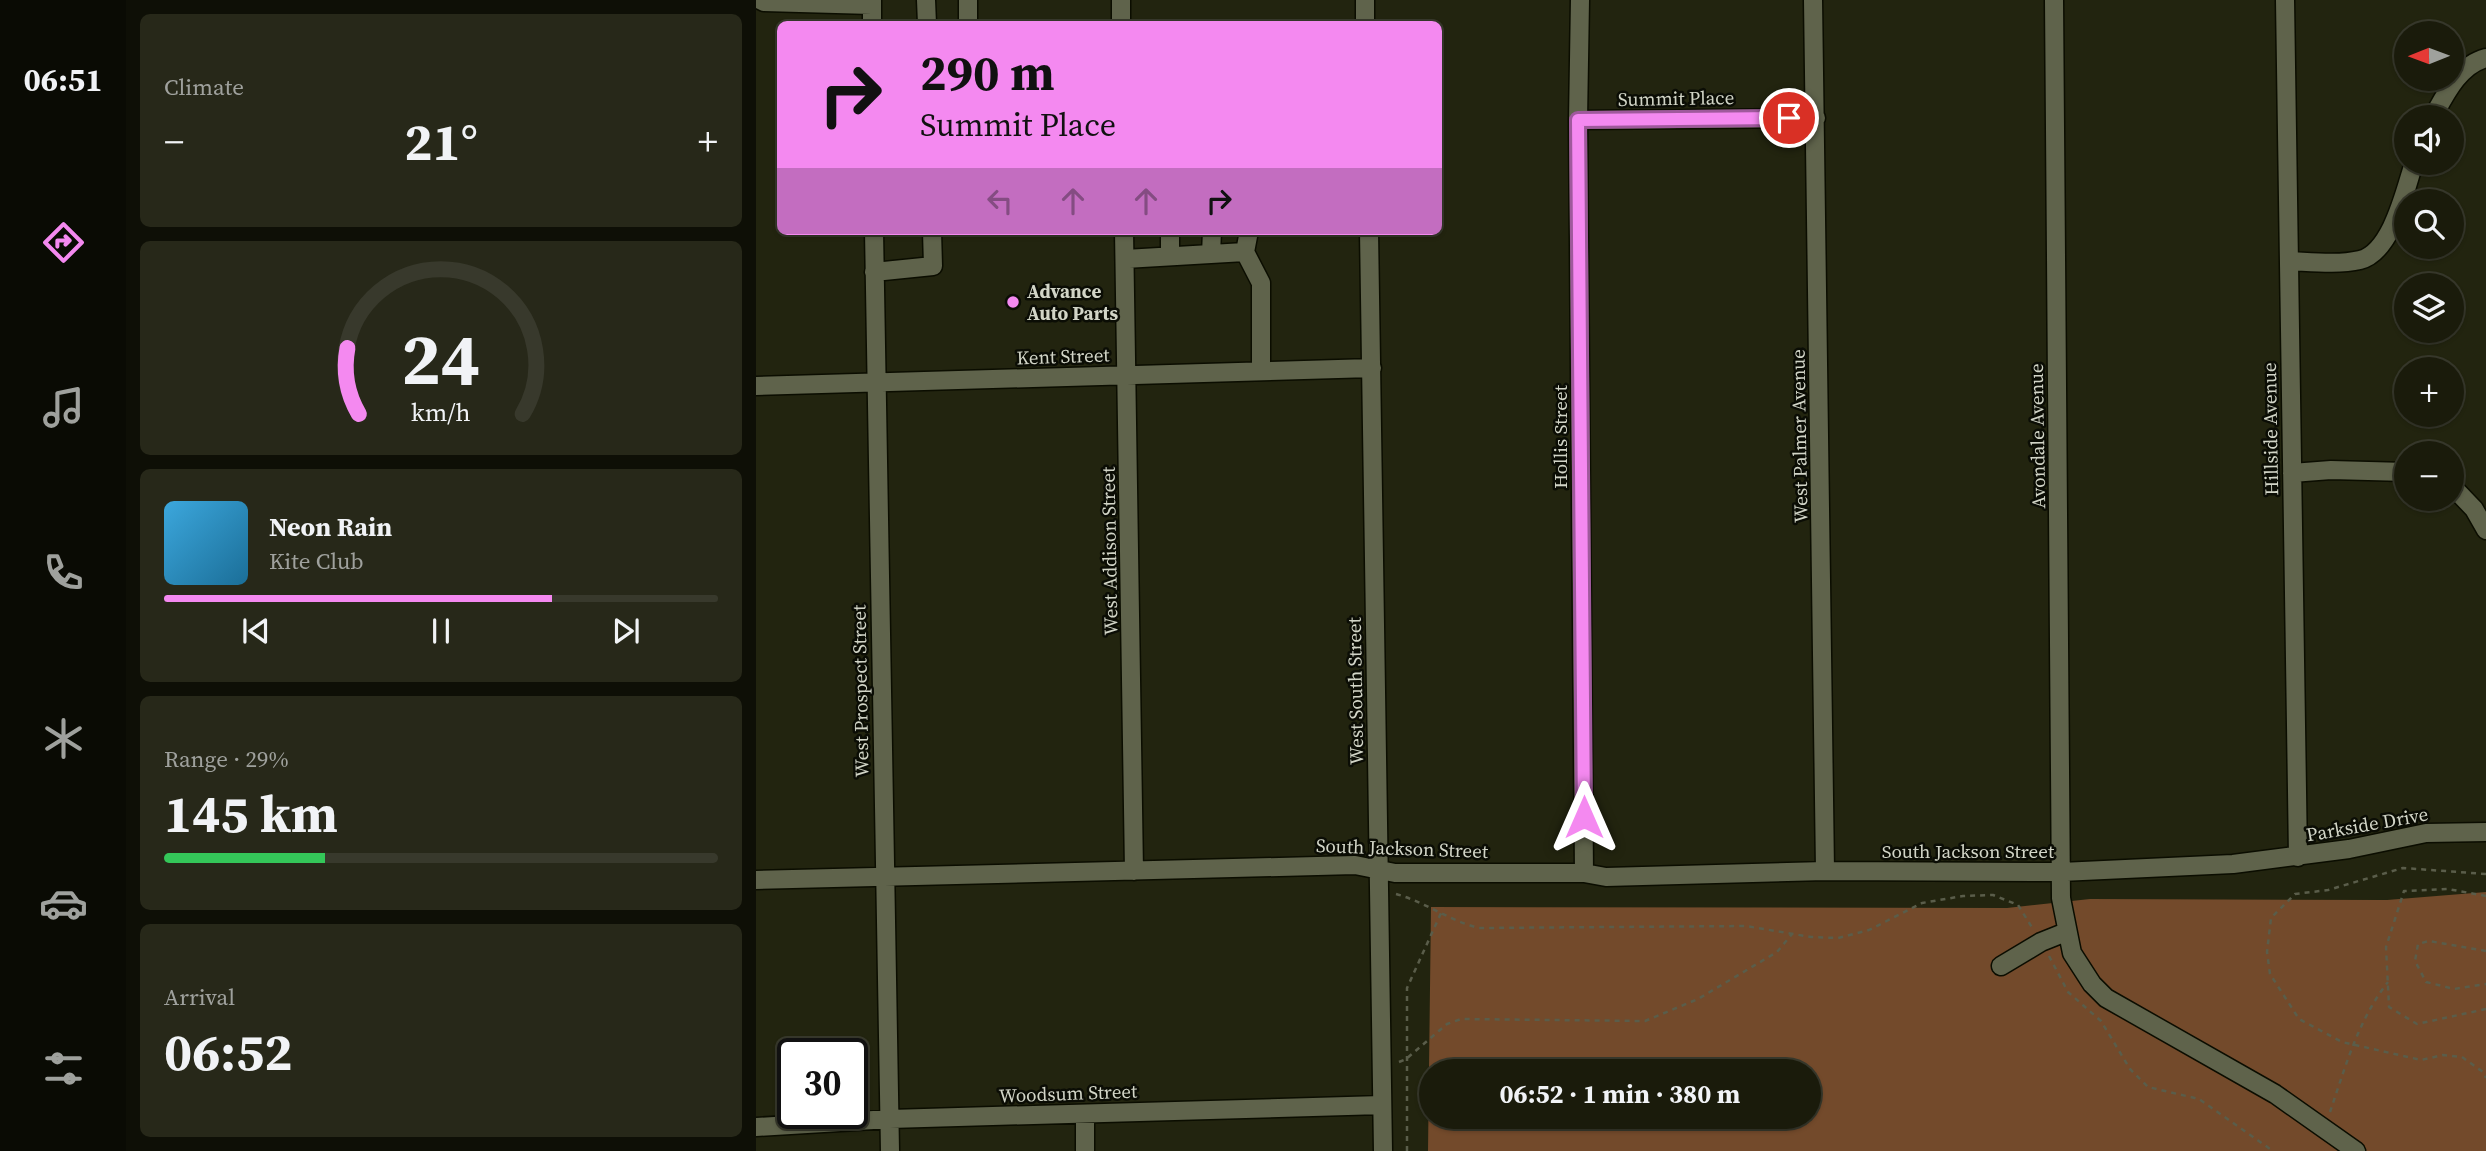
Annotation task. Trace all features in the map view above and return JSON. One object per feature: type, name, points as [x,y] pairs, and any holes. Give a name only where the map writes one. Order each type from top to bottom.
[{"type":"street","points":[[760,0],[872,3],[872,21]]},
{"type":"street","points":[[926,0],[927,21]]},
{"type":"street","points":[[968,0],[968,21]]},
{"type":"street","points":[[1121,0],[1121,21]]},
{"type":"street","points":[[1365,0],[1365,21]]},
{"type":"street","name":"Hollis Street","points":[[1580,0],[1578,120],[1584,873]]},
{"type":"street","name":"West Palmer Avenue","points":[[1814,0],[1825,871]]},
{"type":"street","name":"Avondale Avenue","points":[[2054,0],[2061,898],[2066,932],[2072,953],[2081,969],[2106,998],[2275,1094],[2356,1151]]},
{"type":"street","name":"Hillside Avenue","points":[[2285,0],[2298,857]]},
{"type":"street","points":[[2440,105],[2456,79],[2478,60],[2486,58]]},
{"type":"street","name":"Summit Place","points":[[1578,120],[1816,118]]},
{"type":"street","points":[[2289,261],[2325,263],[2362,260],[2377,251],[2388,236],[2410,175]]},
{"type":"street","name":"West Prospect Street","points":[[874,235],[890,1151]]},
{"type":"street","points":[[874,272],[933,265],[932,235]]},
{"type":"street","name":"West Addison Street","points":[[1124,235],[1134,871]]},
{"type":"street","points":[[1170,235],[1170,256]]},
{"type":"street","points":[[1211,254],[1212,235]]},
{"type":"street","points":[[1248,235],[1245,252],[1261,283],[1261,371]]},
{"type":"street","name":"West South Street","points":[[1369,235],[1383,1151]]},
{"type":"street","points":[[1125,259],[1245,252]]},
{"type":"street","name":"Kent Street","points":[[756,386],[1372,368]]},
{"type":"street","points":[[2291,473],[2344,470],[2394,472]]},
{"type":"street","points":[[2464,499],[2474,509],[2486,530]]},
{"type":"street","name":"Parkside Drive","points":[[2298,857],[2426,834],[2486,832]]},
{"type":"street","name":"South Jackson Street","points":[[756,880],[1355,865],[1395,873],[1584,873],[1606,877],[1825,871],[2062,872],[2233,864],[2298,857]]},
{"type":"street","points":[[2001,966],[2040,942],[2066,932]]},
{"type":"street","name":"Woodsum Street","points":[[756,1127],[890,1119],[1382,1105]]},
{"type":"street","points":[[1085,1114],[1085,1151]]},
{"type":"path","points":[[2486,873],[2403,868],[2328,890],[2295,894],[2271,918],[2267,952],[2270,974],[2299,1019],[2353,1045],[2421,1059],[2443,1055],[2462,1057],[2486,1077]]},
{"type":"path","points":[[2486,896],[2448,889],[2404,891],[2386,947],[2389,1007],[2417,1024],[2486,1009]]},
{"type":"path","points":[[1396,894],[1479,928],[1746,926],[1811,937],[1838,938],[1869,930],[1922,903],[1963,896],[1993,895],[2018,905],[2068,992],[2101,1020],[2130,1069],[2148,1087],[2199,1099],[2273,1151]]},
{"type":"path","points":[[1407,1151],[1407,988],[1441,912]]},
{"type":"path","points":[[1382,1068],[1406,1059],[1447,1024],[1461,1019],[1645,1021],[1698,999],[1755,966],[1777,952],[1792,933]]},
{"type":"path","points":[[2486,951],[2429,941],[2418,944],[2415,961],[2426,982],[2454,989],[2486,984]]},
{"type":"path","points":[[2324,1129],[2353,1045],[2374,1000],[2388,982]]},
{"type":"shaded area","points":[[2486,892],[2486,1151],[1428,1151],[1428,1129],[1821,1129],[1821,1059],[1429,1059],[1431,907],[2007,908],[2090,899],[2387,900]]},
{"type":"place","name":"Advance Auto Parts","points":[[1013,302]]},
{"type":"route","points":[[1584,817],[1578,120],[1789,118]]}]
